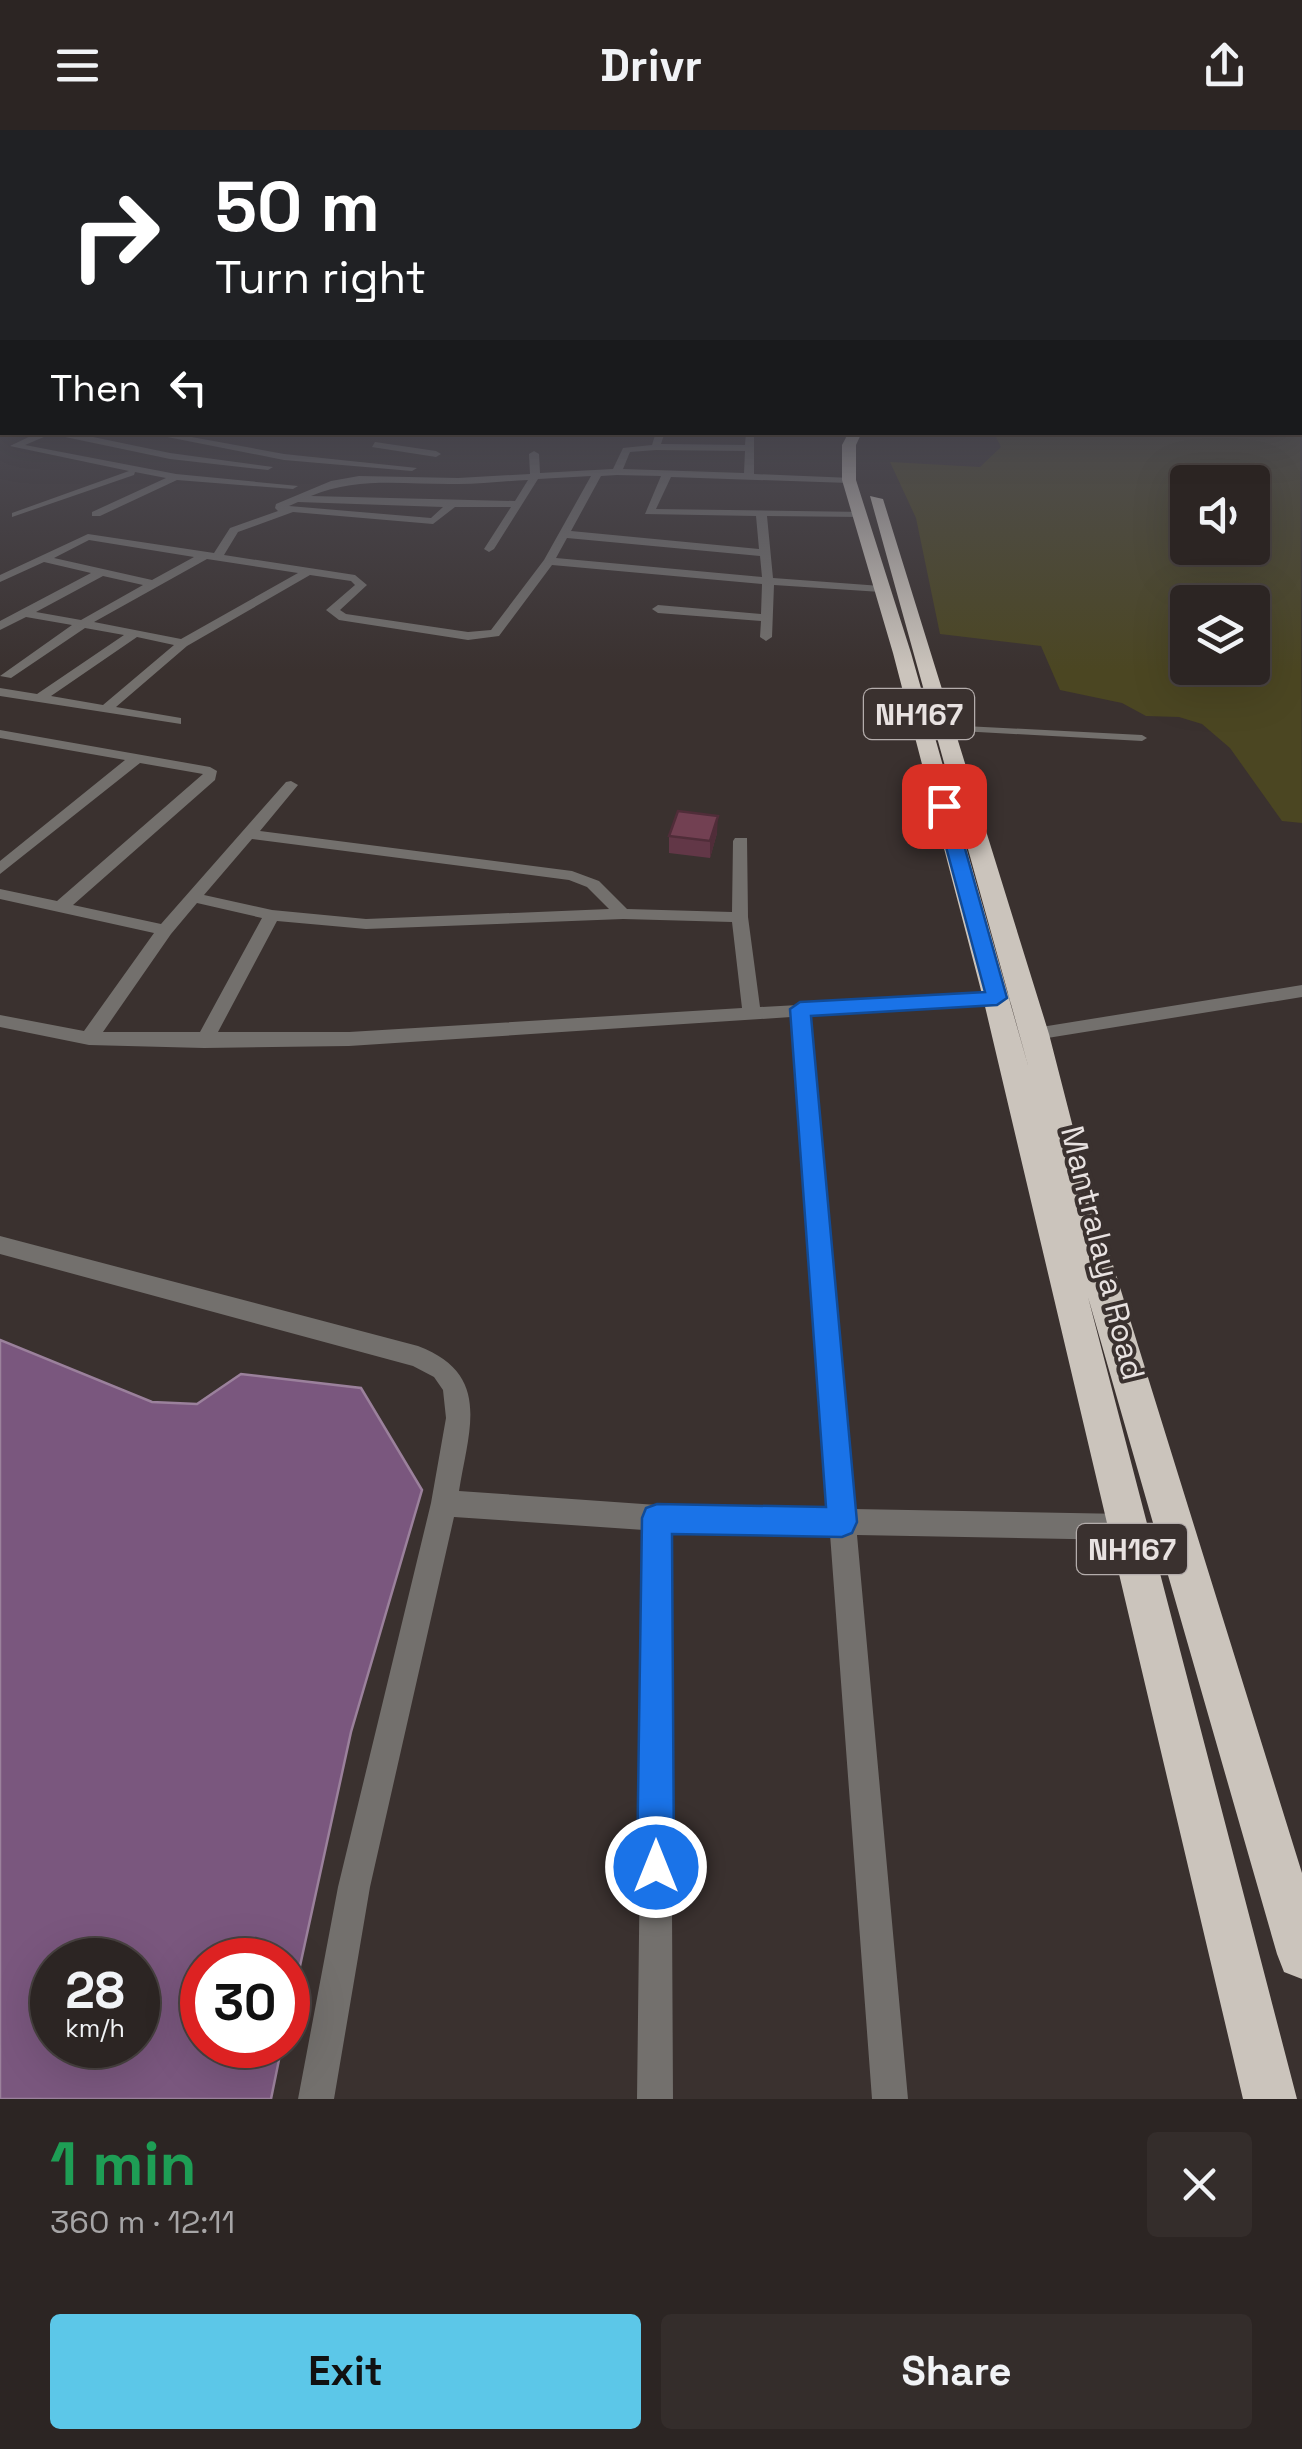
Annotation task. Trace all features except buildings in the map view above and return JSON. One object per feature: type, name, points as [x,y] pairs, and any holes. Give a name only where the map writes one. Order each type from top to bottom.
[{"type":"highway","name":"Mantralaya Road","points":[[852,488],[1010,997],[1126,1527],[1270,2099]]},
{"type":"highway","name":"NH167","points":[[873,488],[945,728],[1010,997],[1034,1034]]},
{"type":"highway","name":"Mantralaya Road","points":[[1034,1034],[1070,1178],[1302,1954]]},
{"type":"street","points":[[0,524],[92,488]]},
{"type":"street","points":[[96,514],[154,488]]},
{"type":"street","points":[[325,488],[280,506],[433,522],[452,504]]},
{"type":"street","points":[[488,549],[528,488]]},
{"type":"street","points":[[0,579],[88,537],[312,569],[360,581],[361,585],[332,610],[334,614],[468,636],[494,632],[549,561],[590,488]]},
{"type":"street","points":[[635,540],[661,488]]},
{"type":"street","points":[[298,499],[517,504]]},
{"type":"street","points":[[0,509],[16,515]]},
{"type":"street","points":[[176,721],[39,699],[2,682],[82,624],[211,556],[234,530],[290,510]]},
{"type":"street","points":[[649,512],[860,514]]},
{"type":"street","points":[[761,512],[768,582],[766,638]]},
{"type":"street","points":[[564,534],[765,553]]},
{"type":"street","points":[[41,558],[153,584]]},
{"type":"street","points":[[549,561],[881,590]]},
{"type":"street","points":[[107,708],[184,643],[312,569]]},
{"type":"street","points":[[0,626],[100,573]]},
{"type":"street","points":[[658,609],[766,618]]},
{"type":"street","points":[[24,613],[184,643]]},
{"type":"street","points":[[39,699],[135,634]]},
{"type":"street","points":[[0,734],[204,768],[210,776],[58,908]]},
{"type":"street","points":[[0,869],[136,758]]},
{"type":"street","points":[[89,1038],[164,930],[292,785]]},
{"type":"street","points":[[248,834],[572,876],[592,884],[623,914]]},
{"type":"street","points":[[741,842],[740,917],[752,1012]]},
{"type":"street","points":[[0,894],[164,930]]},
{"type":"street","points":[[191,898],[272,915],[366,924],[623,914],[740,917]]},
{"type":"street","points":[[204,1041],[272,915]]},
{"type":"street","points":[[1034,1034],[1302,992]]},
{"type":"street","points":[[0,1020],[89,1038],[350,1040],[1010,997]]},
{"type":"street","points":[[800,1009],[890,2099]]},
{"type":"street","points":[[0,1245],[418,1358],[443,1369],[454,1388],[458,1418],[444,1503],[354,1887],[316,2099]]},
{"type":"street","points":[[444,1503],[657,1518],[1126,1527]]},
{"type":"street","points":[[654,2099],[657,1518]]},
{"type":"lane","points":[[945,728],[1142,738]]},
{"type":"shaded area","points":[[902,488],[1170,488],[1170,565],[1270,565],[1270,488],[1300,488],[1302,823],[1282,821],[1230,748],[1202,724],[1179,717],[1146,716],[1122,703],[1060,690],[1041,646],[940,634],[916,518]]},
{"type":"shaded area","points":[[0,1340],[152,1402],[197,1404],[241,1374],[361,1388],[422,1490],[351,1732],[306,1938],[180,1938],[180,2068],[277,2068],[271,2099],[0,2099]]},
{"type":"route","points":[[656,1867],[657,1518],[842,1522],[800,1009],[997,998],[944,806]]}]
